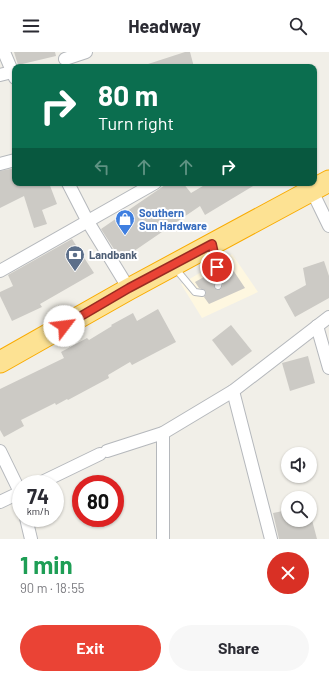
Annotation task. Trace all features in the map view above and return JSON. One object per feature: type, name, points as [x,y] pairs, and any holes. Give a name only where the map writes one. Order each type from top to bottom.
[{"type":"highway","points":[[0,362],[129,288],[321,186]]},
{"type":"street","points":[[4,52],[12,70]]},
{"type":"street","points":[[65,59],[86,52]]},
{"type":"street","points":[[0,75],[12,75]]},
{"type":"street","points":[[0,164],[12,161]]},
{"type":"street","points":[[70,186],[88,222],[129,288]]},
{"type":"street","points":[[0,271],[150,186]]},
{"type":"street","points":[[321,186],[329,226]]},
{"type":"street","points":[[57,475],[104,453],[163,433],[233,391],[329,317]]},
{"type":"street","points":[[317,326],[329,368]]},
{"type":"street","points":[[233,391],[271,539]]},
{"type":"street","points":[[163,433],[163,539]]},
{"type":"street","points":[[0,451],[12,475]]},
{"type":"street","points":[[0,502],[12,497]]},
{"type":"street","points":[[28,527],[31,539]]},
{"type":"lane","points":[[212,244],[220,278],[218,286]]},
{"type":"lane","points":[[173,265],[195,292],[202,293]]},
{"type":"shaded area","points":[[232,254],[258,292],[202,318],[181,284]]},
{"type":"building","points":[[14,52],[55,52],[56,56],[18,64]]},
{"type":"building","points":[[185,52],[190,52],[193,64],[148,64]]},
{"type":"building","points":[[12,169],[12,186],[50,186],[57,204],[42,210],[47,224],[34,228],[24,196],[0,208],[0,171]]},
{"type":"building","points":[[164,186],[185,186],[191,193],[203,186],[253,186],[205,215],[200,206],[121,260],[101,229]]},
{"type":"building","points":[[72,239],[94,273],[40,304],[42,307],[12,321],[0,296],[0,292],[13,286],[8,275]]},
{"type":"building","points":[[324,261],[329,276],[329,298],[295,317],[284,297],[306,285],[303,268]]},
{"type":"building","points":[[233,270],[245,288],[209,304],[204,297],[206,291],[199,288],[195,282],[211,273],[214,280],[215,279],[214,288],[220,290],[224,275]]},
{"type":"building","points":[[158,309],[176,342],[132,365],[130,362],[108,375],[109,378],[68,400],[67,399],[56,405],[55,403],[21,420],[24,426],[4,437],[0,430],[0,389],[64,358],[61,352],[87,338],[89,340],[112,326],[111,325],[133,313],[137,321]]},
{"type":"building","points":[[231,325],[252,351],[232,366],[212,340]]},
{"type":"building","points":[[308,356],[315,383],[290,391],[282,363]]},
{"type":"building","points":[[281,511],[281,527],[314,527],[317,539],[279,539],[273,513]]},
{"type":"place","name":"Southern Sun Hardware","points":[[125,236]]},
{"type":"place","name":"Landbank","points":[[75,272]]},
{"type":"route","points":[[64,326],[129,288],[212,244],[217,267]]}]
